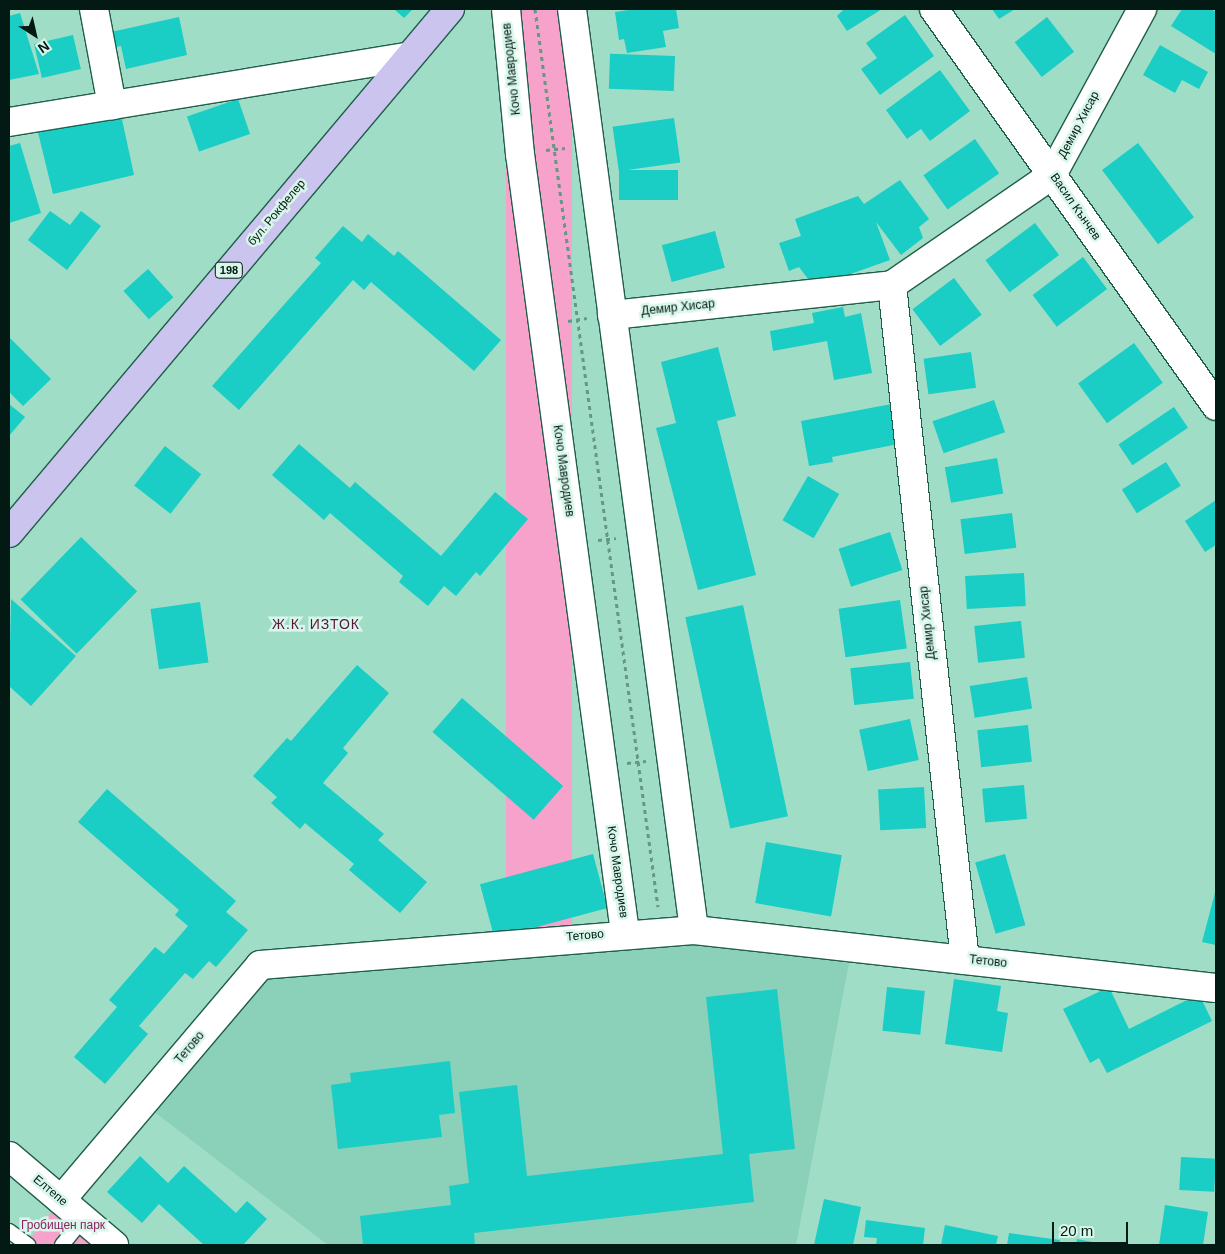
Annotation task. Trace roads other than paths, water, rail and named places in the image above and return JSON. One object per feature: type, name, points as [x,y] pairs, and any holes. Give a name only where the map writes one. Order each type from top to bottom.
[{"type":"main road","name":"бул. Рокфелер","points":[[9,533],[407,57],[450,9]]},
{"type":"street","points":[[94,9],[112,105]]},
{"type":"street","name":"Кочо Мавродиев","points":[[506,9],[520,154],[625,933]]},
{"type":"street","points":[[572,9],[694,930]]},
{"type":"street","name":"Васил Кънчев","points":[[934,9],[1216,406]]},
{"type":"street","name":"Демир Хисар","points":[[612,315],[892,285],[1052,174],[1142,9]]},
{"type":"street","points":[[9,122],[407,57]]},
{"type":"street","name":"Демир Хисар","points":[[892,285],[965,960]]},
{"type":"street","name":"Тетово","points":[[61,1200],[260,965],[625,933],[694,930],[1216,988]]},
{"type":"street","name":"Елтепе","points":[[9,1156],[114,1245]]},
{"type":"lane","points":[[62,1245],[83,1219]]},
{"type":"lane","points":[[9,1231],[28,1245]]},
{"type":"district","name":"Ж.К. ИЗТОК","points":[[316,624]]},
{"type":"park label","name":"Гробищен парк","points":[[63,1226]]}]
